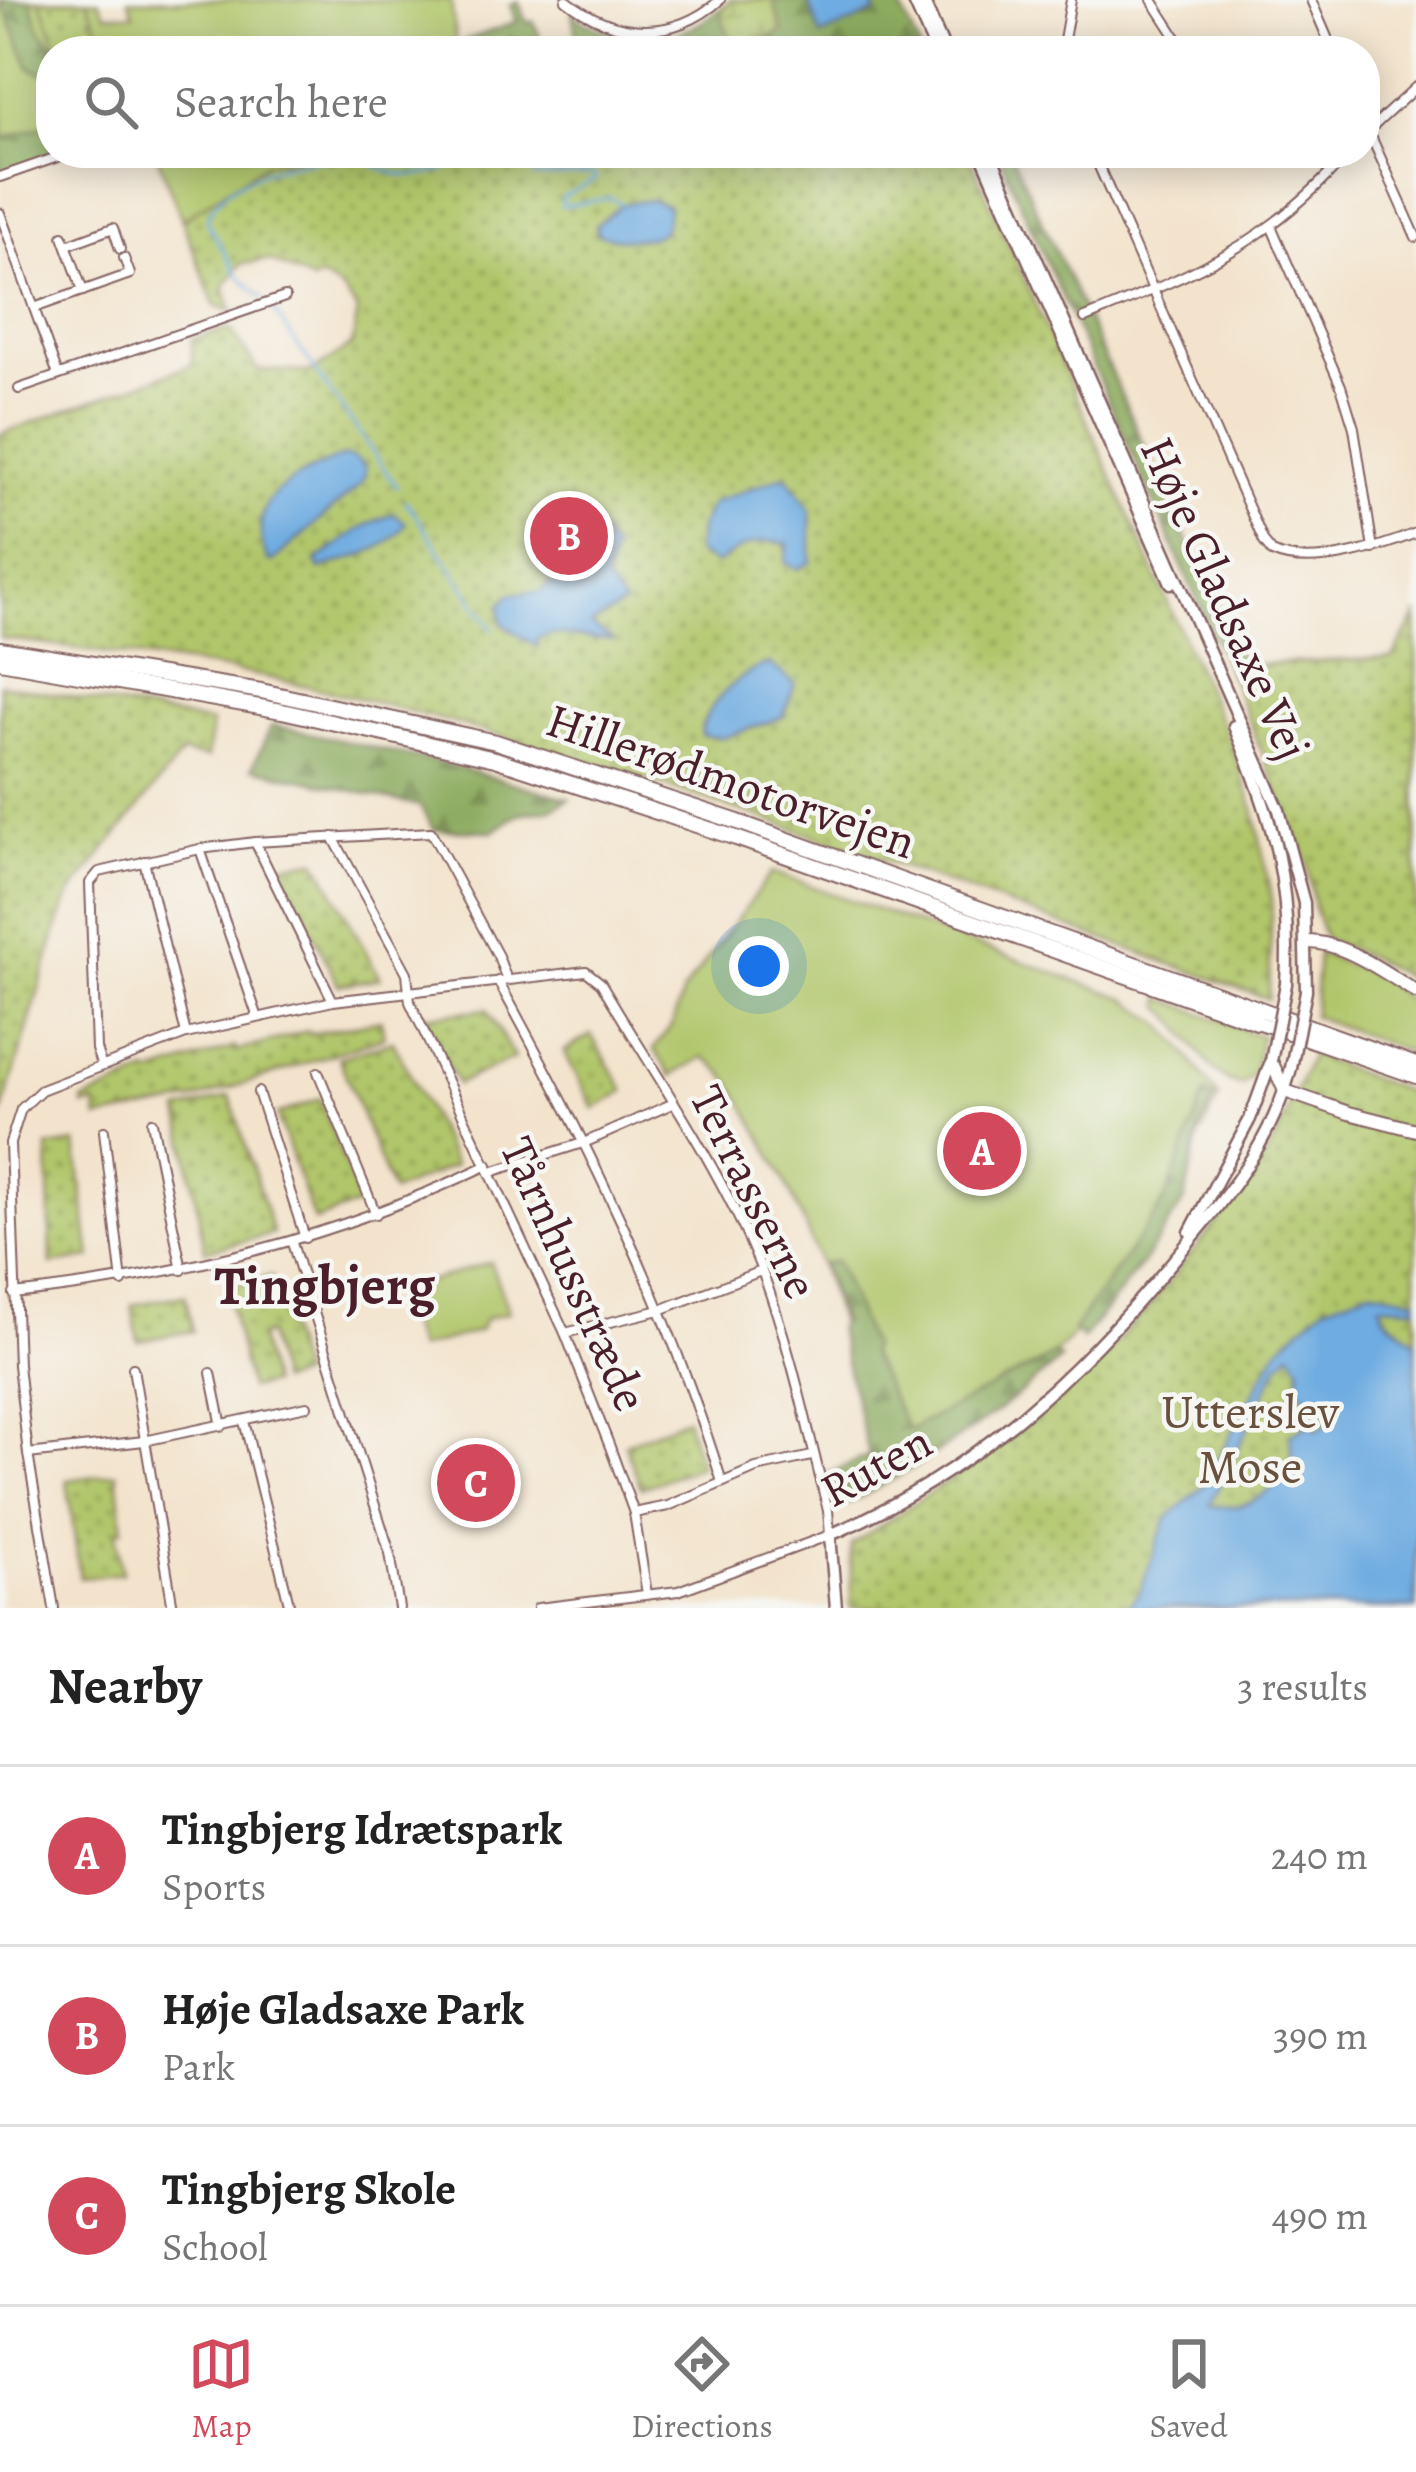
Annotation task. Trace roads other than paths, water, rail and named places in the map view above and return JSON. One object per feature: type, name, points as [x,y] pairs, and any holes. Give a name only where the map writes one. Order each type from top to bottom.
[{"type":"highway","name":"Hillerødmotorvejen","points":[[0,650],[262,692],[496,742],[738,822],[1416,1065]]},
{"type":"highway","name":"Hillerødmotorvejen","points":[[0,661],[282,711],[496,759],[736,838],[1258,1022]]},
{"type":"main road","points":[[1307,942],[1353,956],[1416,992]]},
{"type":"main road","name":"Hillerødmotorvejen","points":[[1258,1022],[1416,1077]]},
{"type":"main road","points":[[1271,1061],[1285,1091],[1416,1130]]},
{"type":"street","points":[[566,0],[603,24],[643,32],[692,20],[720,0]]},
{"type":"street","points":[[913,0],[929,36]]},
{"type":"street","points":[[923,0],[939,36]]},
{"type":"street","points":[[1064,36],[1071,0]]},
{"type":"street","points":[[1152,0],[1175,36]]},
{"type":"street","points":[[1311,0],[1327,36]]},
{"type":"street","points":[[1380,117],[1416,87]]},
{"type":"street","points":[[1380,159],[1416,237]]},
{"type":"street","points":[[0,177],[36,164]]},
{"type":"street","name":"Høje Gladsaxe Vej","points":[[988,168],[1253,773],[1284,878],[1288,959],[1271,1061]]},
{"type":"street","name":"Høje Gladsaxe Vej","points":[[997,168],[1279,809],[1296,865],[1307,942],[1306,991],[1285,1091]]},
{"type":"street","points":[[1100,168],[1264,542],[1280,556],[1343,554],[1416,533]]},
{"type":"street","points":[[1085,318],[1209,266],[1272,228],[1335,168]]},
{"type":"street","points":[[0,213],[58,375]]},
{"type":"street","points":[[34,308],[83,291],[130,274],[112,228],[65,241],[83,291]]},
{"type":"street","points":[[1272,228],[1354,428],[1373,549]]},
{"type":"street","points":[[19,389],[285,296]]},
{"type":"street","points":[[101,1064],[96,1049],[89,907],[94,877],[200,849],[430,832],[498,956],[502,981],[586,1142],[661,1310],[722,1482]]},
{"type":"street","name":"Tårnhusstræde","points":[[333,837],[406,973],[410,1002],[565,1333],[634,1513],[647,1594]]},
{"type":"street","points":[[255,842],[333,1001]]},
{"type":"street","points":[[200,849],[257,1015]]},
{"type":"street","points":[[144,862],[187,1034]]},
{"type":"street","points":[[1288,959],[1307,942]]},
{"type":"street","name":"Terrasserne","points":[[502,981],[586,971],[601,982],[674,1103],[761,1271],[789,1353],[830,1535]]},
{"type":"street","points":[[54,1608],[28,1454],[14,1294],[10,1143],[15,1121],[30,1098],[101,1064],[257,1015],[502,981]]},
{"type":"street","name":"Ruten","points":[[1177,1256],[1250,1119],[1271,1061]]},
{"type":"street","points":[[318,1072],[376,1214]]},
{"type":"street","name":"Ruten","points":[[538,1608],[699,1584],[861,1522],[947,1470],[1028,1412],[1092,1355],[1258,1152],[1285,1091]]},
{"type":"street","points":[[258,1092],[305,1238]]},
{"type":"street","points":[[14,1294],[122,1282],[292,1243],[489,1168],[586,1142],[674,1103]]},
{"type":"street","points":[[152,1122],[182,1270]]},
{"type":"street","points":[[104,1131],[122,1282]]},
{"type":"street","points":[[292,1243],[390,1553],[399,1608]]},
{"type":"street","points":[[565,1333],[661,1310],[761,1271]]},
{"type":"street","points":[[134,1368],[173,1608]]},
{"type":"street","points":[[211,1373],[222,1426]]},
{"type":"street","points":[[28,1454],[144,1441],[308,1406]]},
{"type":"street","points":[[244,1421],[290,1608]]},
{"type":"street","points":[[634,1513],[668,1506],[756,1468],[812,1456]]},
{"type":"street","points":[[830,1535],[836,1608]]},
{"type":"water","points":[[808,0],[870,0],[876,12],[821,36]]},
{"type":"water","points":[[651,200],[668,206],[660,232],[634,239],[598,234],[596,225],[622,204]]},
{"type":"water","points":[[344,456],[365,467],[359,486],[268,561],[261,538],[267,504],[291,481]]},
{"type":"water","points":[[786,475],[811,511],[811,562],[798,569],[785,563],[788,544],[768,541],[750,545],[716,564],[696,553],[699,529],[712,503]]},
{"type":"water","points":[[395,514],[406,523],[389,541],[320,569],[316,562],[344,540]]},
{"type":"water","points":[[587,517],[613,549],[605,581],[624,605],[591,625],[614,641],[552,634],[537,638],[537,647],[503,624],[500,606],[510,594],[542,591],[559,574],[555,550],[567,543],[571,525]]},
{"type":"water","points":[[769,663],[795,684],[783,717],[723,738],[701,735],[709,712],[726,691]]},
{"type":"water","points":[[1370,1289],[1416,1299],[1416,1307],[1380,1305],[1385,1317],[1416,1341],[1416,1608],[1125,1608],[1139,1594],[1167,1518],[1202,1488],[1278,1348],[1324,1306]],"holes":[[[1291,1352],[1300,1367],[1298,1390],[1313,1410],[1328,1411],[1328,1423],[1318,1430],[1309,1424],[1290,1435],[1294,1467],[1267,1492],[1246,1504],[1210,1505],[1279,1364]]]},
{"type":"waterway","points":[[263,299],[236,273],[207,221],[215,203],[230,189],[281,168]]},
{"type":"waterway","points":[[381,168],[416,175],[447,168]]},
{"type":"waterway","points":[[536,168],[535,177],[593,174],[596,179],[563,197],[561,206],[611,198],[622,204]]},
{"type":"waterway","points":[[271,307],[397,487]]},
{"type":"waterway","points":[[406,501],[493,629]]},
{"type":"place","name":"Høje Gladsaxe Park","points":[[569,536]]},
{"type":"place","name":"Tingbjerg Idrætspark","points":[[982,1151]]},
{"type":"place","name":"Tingbjerg Skole","points":[[476,1483]]},
{"type":"district","name":"Tingbjerg","points":[[325,1286]]},
{"type":"park label","name":"Utterslev Mose","points":[[1250,1440]]}]
